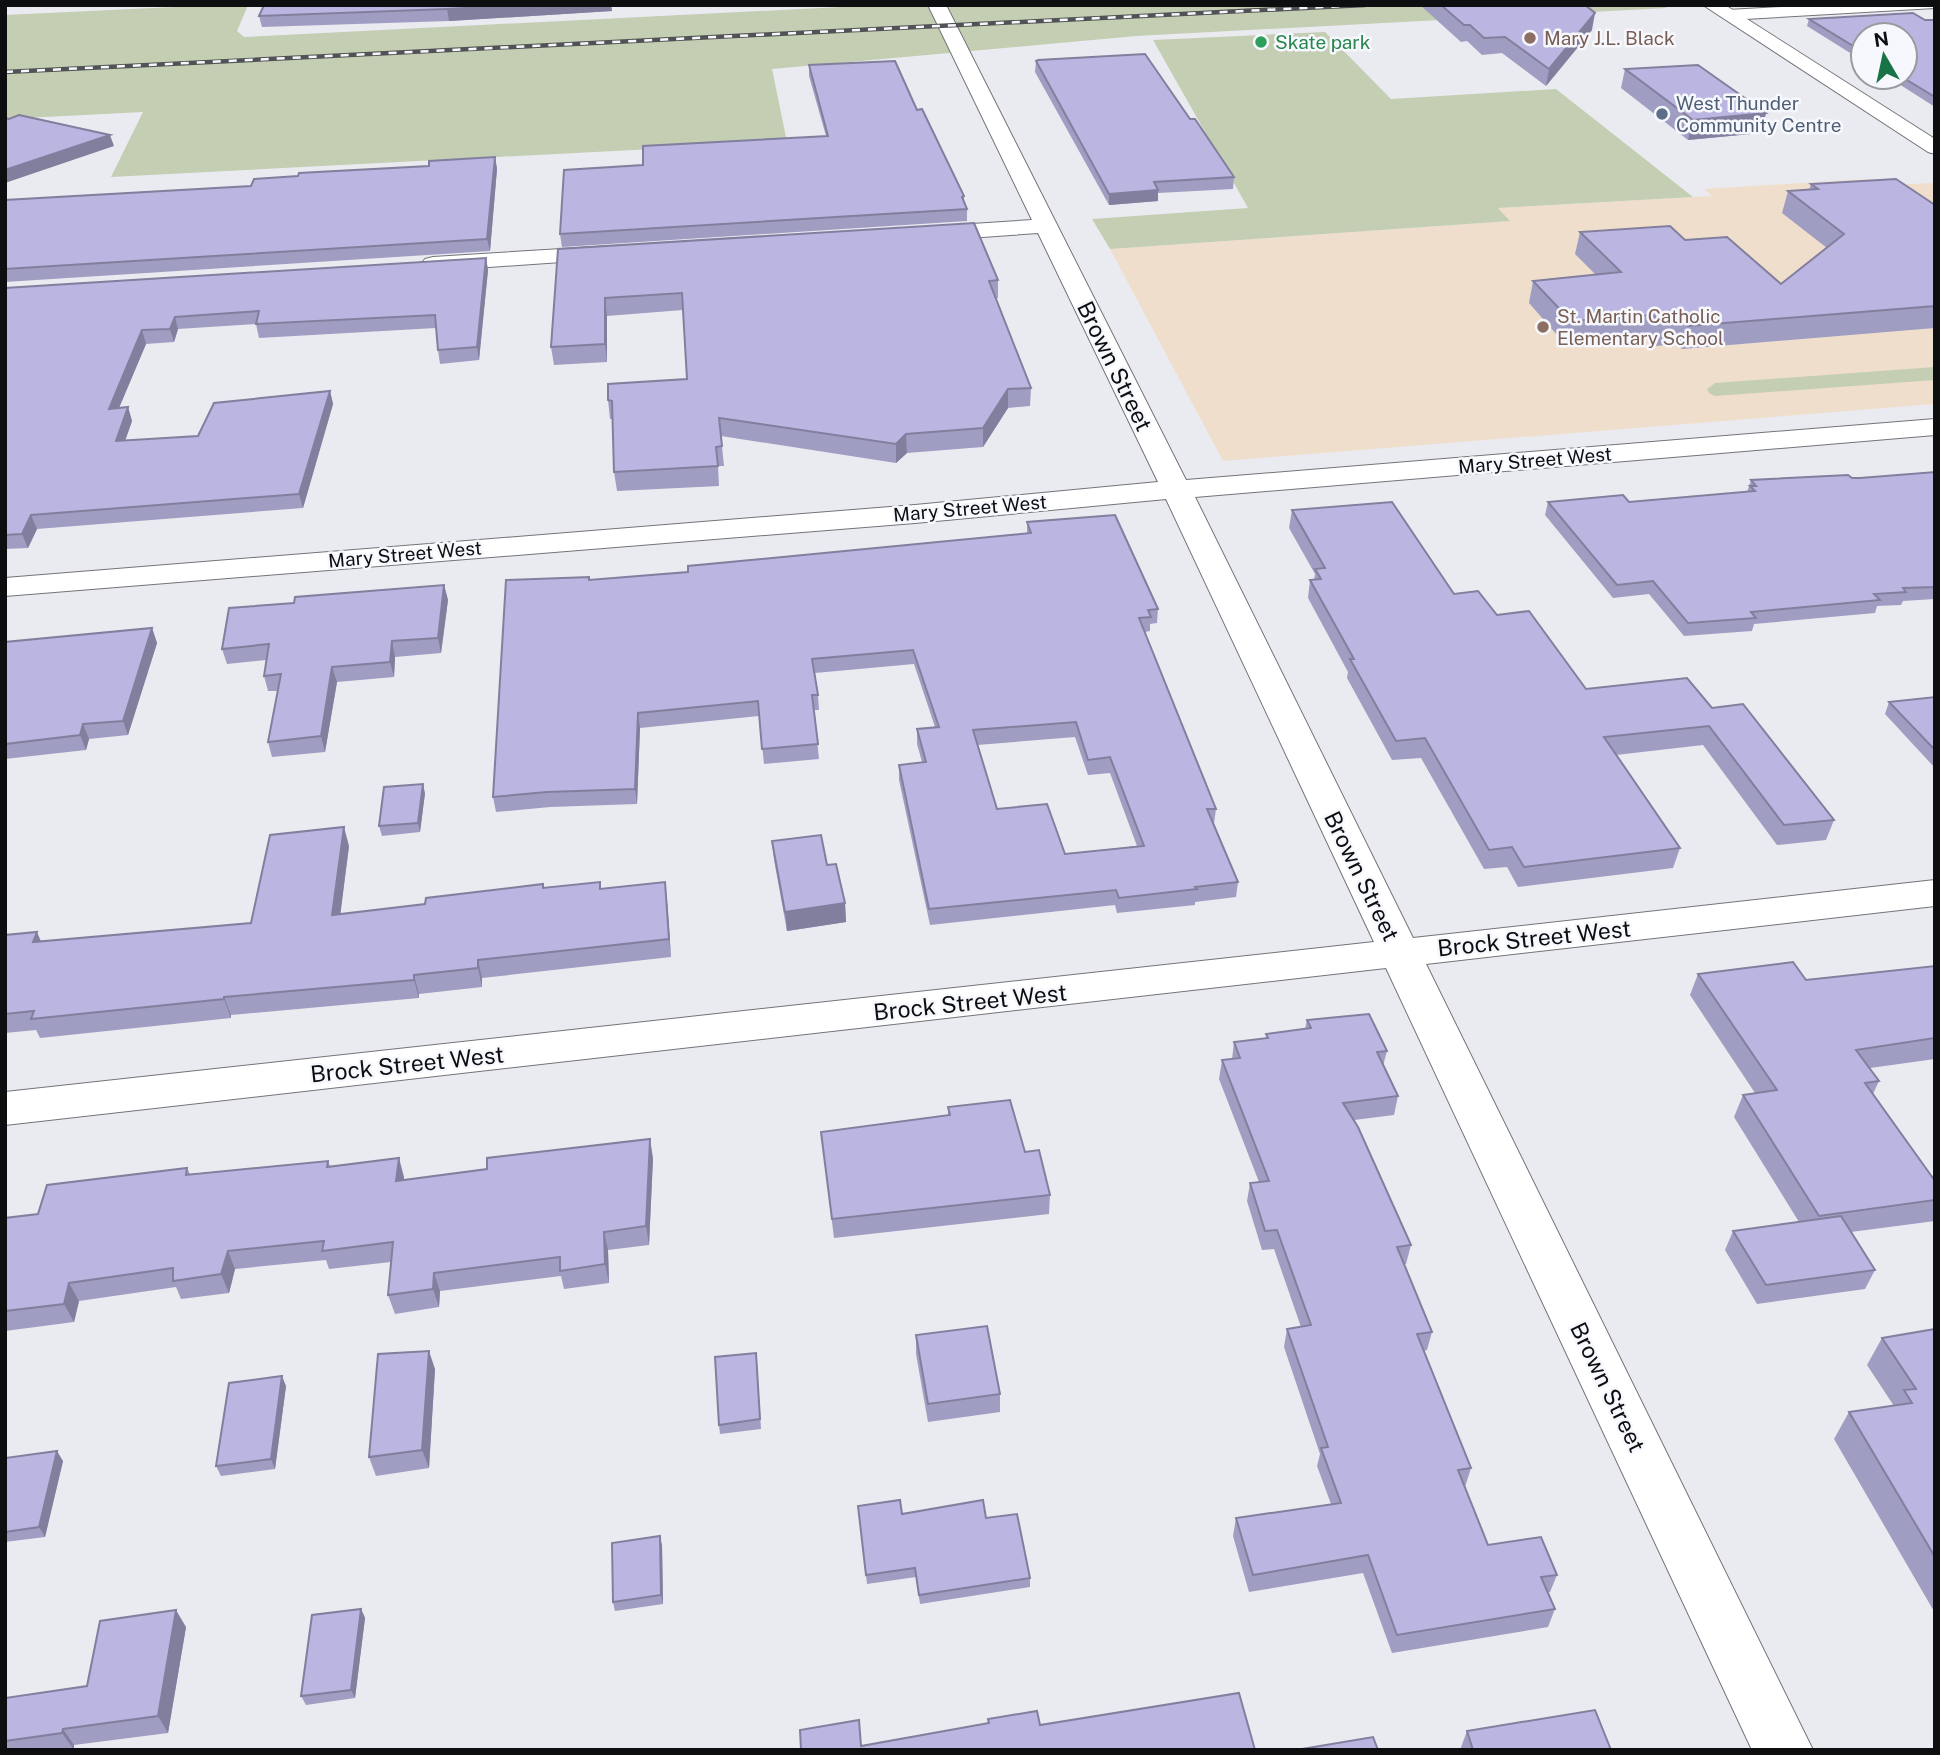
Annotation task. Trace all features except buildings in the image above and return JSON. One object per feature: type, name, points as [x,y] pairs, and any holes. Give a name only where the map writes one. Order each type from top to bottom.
[{"type":"street","name":"Brown Street","points":[[937,5],[1177,490],[1783,1750]]},
{"type":"street","points":[[1720,10],[1928,5]]},
{"type":"street","points":[[1720,10],[1935,148]]},
{"type":"street","points":[[909,235],[1046,226]]},
{"type":"street","points":[[411,266],[635,251]]},
{"type":"street","name":"Mary Street West","points":[[5,587],[915,514],[1935,427]]},
{"type":"street","name":"Brock Street West","points":[[5,1109],[1935,893]]},
{"type":"shaded area","name":"St. Martin Catholic Elementary School","points":[[1867,179],[1908,184],[1935,183],[1935,404],[1223,461],[1110,249],[1509,221],[1498,208],[1712,196],[1704,189]]},
{"type":"green space","points":[[248,5],[237,31],[244,37],[880,5],[1663,5],[1667,8],[1136,36],[772,69],[787,142],[111,177],[143,112],[5,119],[5,15]]},
{"type":"green space","points":[[1325,32],[1391,99],[1556,89],[1693,197],[1498,208],[1510,221],[1110,249],[1092,219],[1248,208],[1153,40]]},
{"type":"green space","points":[[1935,367],[1935,380],[1715,396],[1707,389],[1715,383]]},
{"type":"railway","points":[[5,72],[1365,5]]},
{"type":"place","name":"Mary J.L. Black","points":[[1530,38]]},
{"type":"place","name":"Skate park","points":[[1261,42]]},
{"type":"place","name":"West Thunder Community Centre","points":[[1662,114]]},
{"type":"place","name":"St. Martin Catholic Elementary School","points":[[1543,327]]}]
